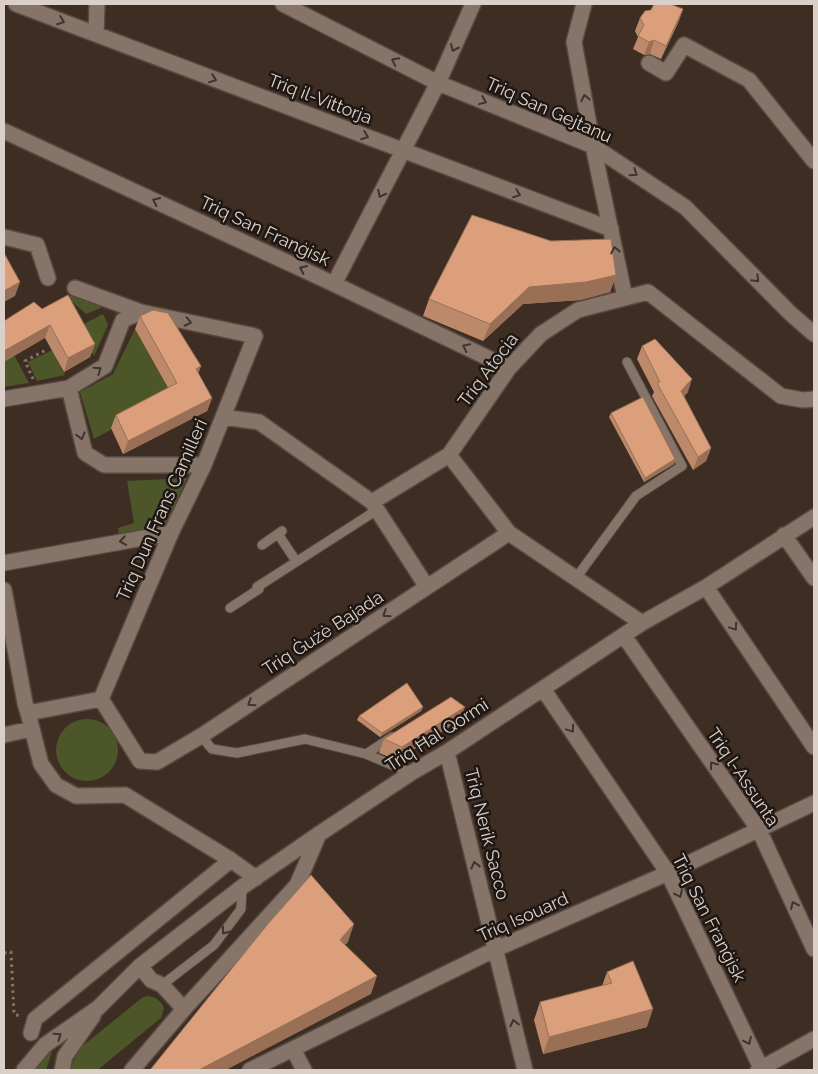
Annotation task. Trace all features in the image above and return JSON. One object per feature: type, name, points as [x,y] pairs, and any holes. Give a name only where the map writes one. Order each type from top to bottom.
[{"type":"street","name":"Triq il-Vittorja","points":[[16,4],[610,229]]},
{"type":"street","points":[[96,34],[97,4]]},
{"type":"street","name":"Triq San Gejtanu","points":[[284,4],[438,83],[594,146],[685,207],[791,314],[814,334]]},
{"type":"street","points":[[334,284],[438,83],[473,4]]},
{"type":"street","points":[[584,4],[574,42],[625,298]]},
{"type":"street","points":[[649,63],[666,74],[684,45],[749,80],[814,161]]},
{"type":"street","name":"Triq San Franġisk","points":[[4,131],[510,368]]},
{"type":"street","points":[[4,236],[36,245],[48,278]]},
{"type":"street","points":[[75,288],[141,312]]},
{"type":"street","name":"Triq Atocia","points":[[449,455],[510,368],[541,334],[578,310],[648,292],[781,396],[803,400],[814,399]]},
{"type":"street","points":[[4,399],[68,388],[105,366],[123,320],[141,312]]},
{"type":"street","name":"Triq Dun Frans Camilleri","points":[[101,699],[171,533],[204,465],[255,336],[141,312]]},
{"type":"street","points":[[68,388],[85,453],[104,465],[204,465]]},
{"type":"street","points":[[223,417],[259,422],[374,506],[427,587]]},
{"type":"street","points":[[374,506],[449,455],[509,533],[642,623]]},
{"type":"street","name":"Triq Ħal Qormi","points":[[24,1070],[45,1045],[98,1008],[140,966],[242,887],[411,773],[447,752],[642,623],[706,587],[814,517]]},
{"type":"street","points":[[4,563],[171,533]]},
{"type":"street","name":"Triq Ġużè Bajada","points":[[101,699],[140,761],[157,762],[200,736],[509,533]]},
{"type":"street","points":[[784,535],[814,578]]},
{"type":"street","points":[[706,587],[814,746]]},
{"type":"street","points":[[4,590],[31,729],[41,764],[56,785],[76,796],[125,795],[231,860],[256,878]]},
{"type":"street","name":"Triq l-Assunta","points":[[624,636],[759,830],[814,949]]},
{"type":"street","name":"Triq San Franġisk","points":[[543,689],[668,873],[761,1070]]},
{"type":"street","points":[[28,713],[101,699]]},
{"type":"street","points":[[4,735],[31,729]]},
{"type":"street","name":"Triq Nerik Sacco","points":[[447,752],[525,1070]]},
{"type":"street","name":"Triq Isouard","points":[[250,1070],[496,949],[668,873],[814,803]]},
{"type":"street","points":[[132,1070],[184,1009],[297,885],[319,834]]},
{"type":"street","points":[[33,1026],[231,860]]},
{"type":"street","points":[[140,966],[151,980],[162,985],[184,1009]]},
{"type":"street","name":"Triq Ħal Qormi","points":[[62,1070],[65,1056],[98,1008]]},
{"type":"street","points":[[761,1070],[814,1040]]},
{"type":"street","points":[[293,1049],[304,1070]]},
{"type":"lane","points":[[576,578],[636,496],[682,466],[627,362]]},
{"type":"lane","points":[[230,608],[259,589],[257,587],[374,506]]},
{"type":"lane","points":[[262,545],[280,533],[296,561]]},
{"type":"lane","points":[[366,754],[397,734]]},
{"type":"lane","points":[[200,736],[212,748],[237,753],[305,739],[366,754],[411,773]]},
{"type":"lane","points":[[162,985],[214,945],[241,908],[242,887]]},
{"type":"path","points":[[25,361],[46,350]]},
{"type":"path","points":[[4,953],[10,952],[14,1014],[33,1026]]},
{"type":"green space","points":[[70,295],[101,308],[86,314],[68,298]]},
{"type":"green space","points":[[103,314],[108,325],[94,356],[78,327]]},
{"type":"green space","points":[[135,329],[172,396],[94,439],[80,392],[113,374]]},
{"type":"green space","points":[[52,350],[65,375],[37,381],[28,362]]},
{"type":"green space","points":[[14,355],[29,383],[4,387],[4,362]]},
{"type":"green space","points":[[187,478],[165,527],[119,534],[118,528],[134,523],[127,481]]},
{"type":"green space","points":[[87,719],[99,722],[109,728],[115,738],[118,750],[115,762],[109,772],[99,778],[87,781],[75,778],[65,772],[59,762],[56,750],[59,738],[65,728],[75,722]]},
{"type":"green space","points":[[149,996],[158,1000],[163,1006],[161,1018],[98,1070],[69,1070],[80,1048],[143,997]]},
{"type":"green space","points":[[53,1049],[46,1070],[34,1070]]},
{"type":"building","points":[[654,4],[670,4],[683,9],[666,46],[654,40],[649,42],[638,36],[644,25],[640,18],[645,11],[651,10]]},
{"type":"building","points":[[472,215],[551,241],[611,239],[616,275],[586,282],[529,287],[490,324],[429,299]]},
{"type":"building","points":[[4,253],[20,282],[4,291]]},
{"type":"building","points":[[68,295],[95,344],[68,358],[50,325],[4,351],[4,321],[34,302],[42,309]]},
{"type":"building","points":[[153,310],[168,313],[201,366],[196,369],[212,398],[128,441],[116,415],[177,383],[140,316]]},
{"type":"building","points":[[655,339],[692,379],[681,391],[711,448],[698,457],[657,383],[660,382],[642,346]]},
{"type":"building","points":[[643,397],[675,459],[645,478],[611,413]]},
{"type":"building","points":[[407,683],[423,707],[382,733],[359,716]]},
{"type":"building","points":[[451,697],[465,707],[402,747],[384,739]]},
{"type":"building","points":[[311,875],[354,924],[340,940],[377,976],[199,1070],[150,1070],[267,925]]},
{"type":"building","points":[[633,961],[653,1009],[549,1037],[540,1002],[612,983],[607,972]]}]
